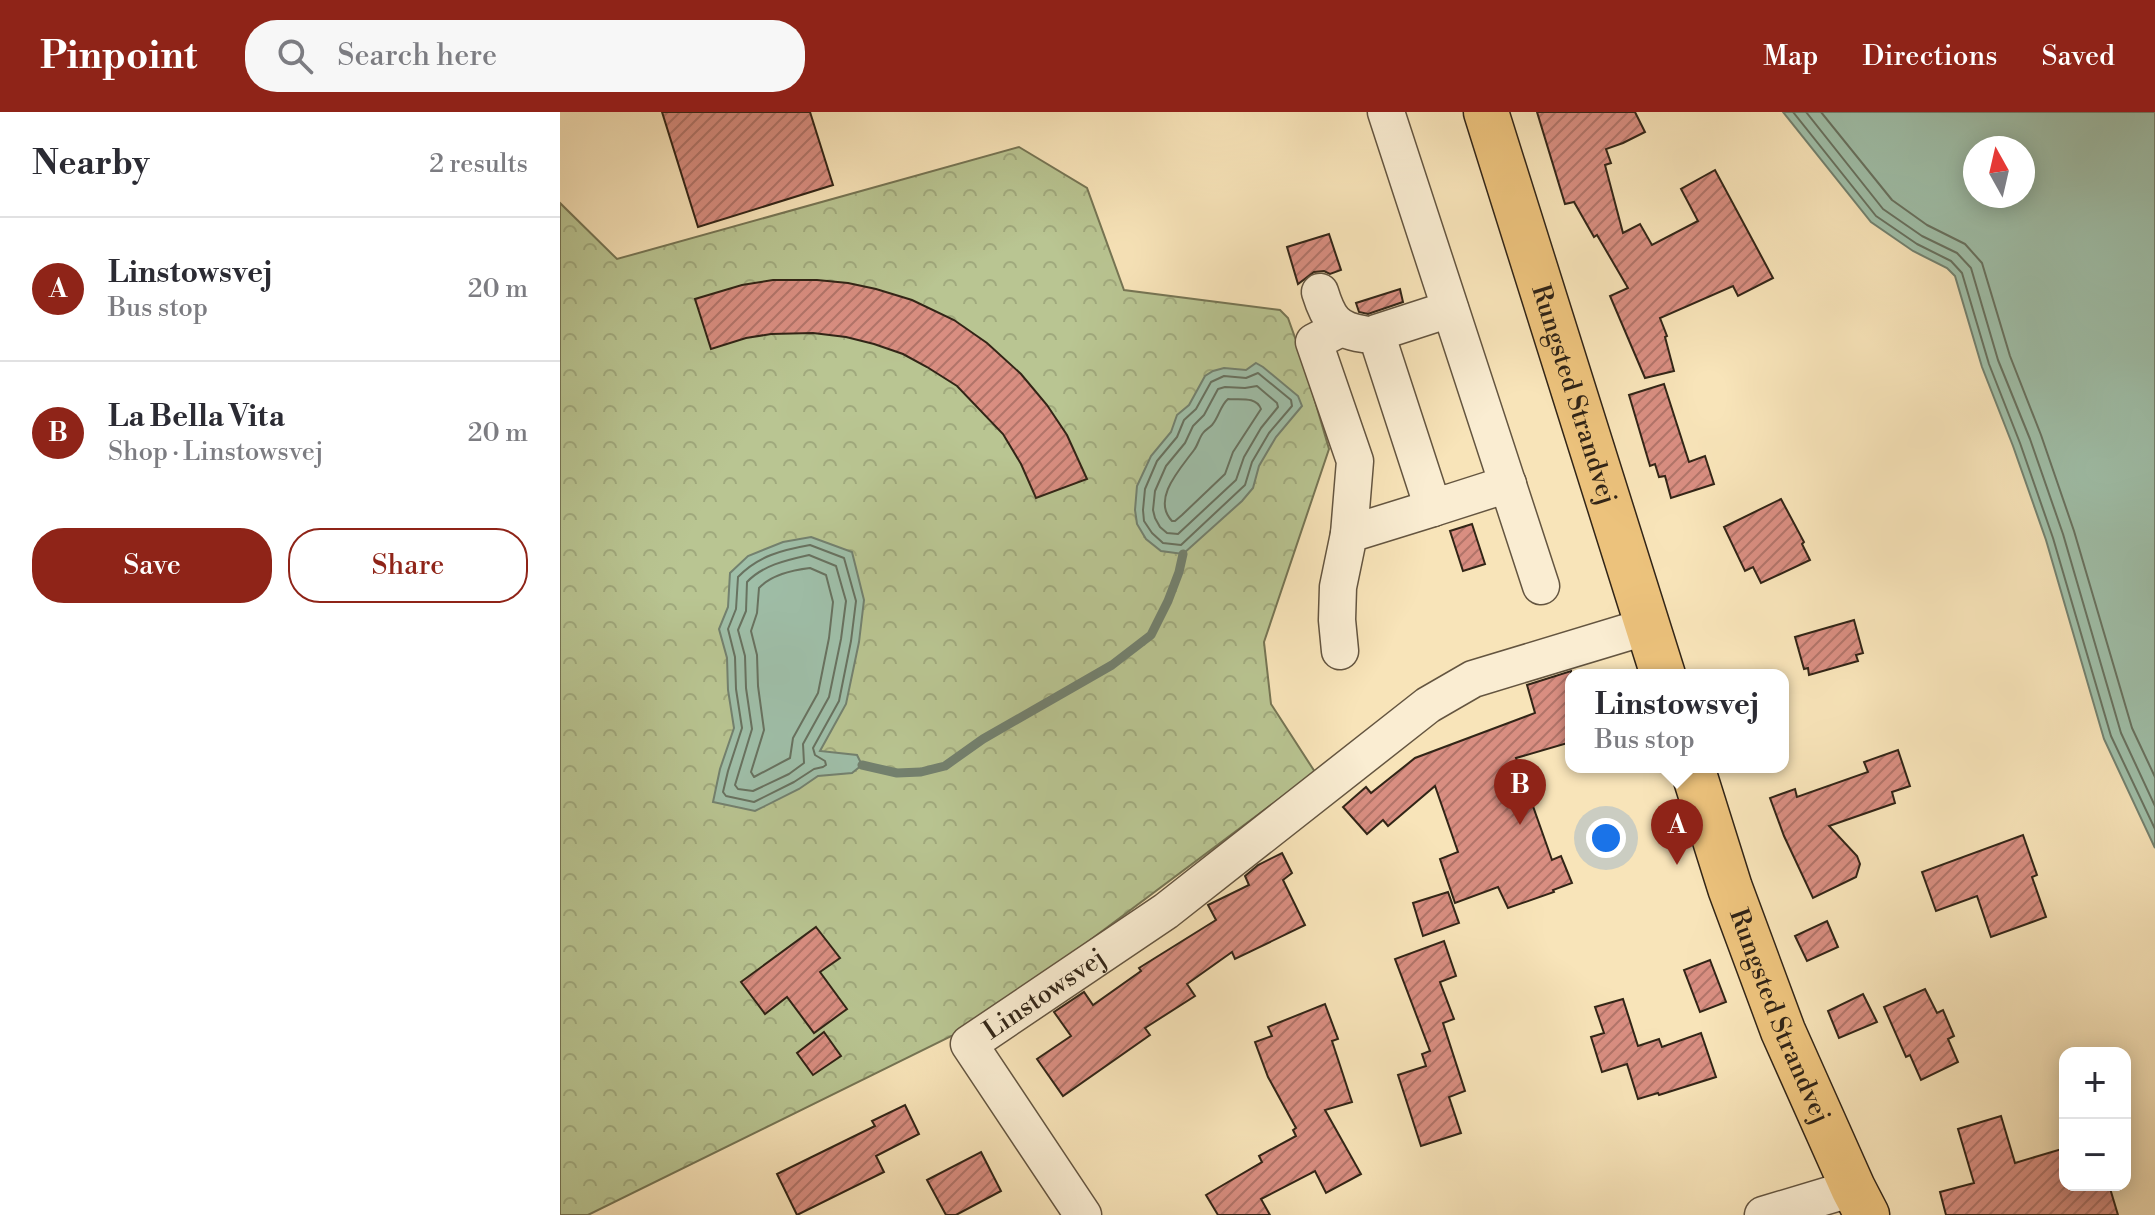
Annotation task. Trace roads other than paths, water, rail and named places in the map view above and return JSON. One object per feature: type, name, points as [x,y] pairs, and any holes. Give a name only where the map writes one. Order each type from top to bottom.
[{"type":"main road","name":"Rungsted Strandvej","points":[[1486,112],[1661,669]]},
{"type":"main road","name":"Rungsted Strandvej","points":[[1694,773],[1730,888],[1783,1031],[1860,1202]]},
{"type":"street","points":[[1386,112],[1541,586]]},
{"type":"street","points":[[1320,292],[1333,321],[1358,330],[1433,508]]},
{"type":"street","points":[[1340,651],[1338,587],[1349,534],[1355,461],[1314,342],[1450,309]]},
{"type":"street","points":[[1349,534],[1508,484]]},
{"type":"street","name":"Linstowsvej","points":[[1083,1215],[969,1044],[1166,911],[1428,705],[1473,679],[1648,626]]},
{"type":"street","points":[[1763,1215],[1860,1202]]},
{"type":"water","points":[[1783,112],[2155,112],[2155,848],[2104,739],[2046,540],[1982,367],[1955,276],[1947,268],[1913,251],[1871,222]]},
{"type":"water","points":[[1256,363],[1298,396],[1302,406],[1276,437],[1259,466],[1253,488],[1242,501],[1183,554],[1161,551],[1146,539],[1137,524],[1135,510],[1137,486],[1151,456],[1171,432],[1177,415],[1189,405],[1205,376],[1224,368],[1246,370]]},
{"type":"water","points":[[811,537],[852,552],[864,600],[846,704],[820,751],[857,755],[862,765],[852,773],[818,776],[755,811],[713,802],[734,728],[727,658],[719,629],[728,607],[730,573],[748,556],[783,542]]},
{"type":"waterway","points":[[862,765],[897,773],[921,772],[945,766],[983,739],[1112,665],[1151,635],[1168,601],[1183,554]]},
{"type":"place","name":"La Bella Vita","points":[[1520,825]]},
{"type":"place","name":"Linstowsvej","points":[[1677,865]]}]
